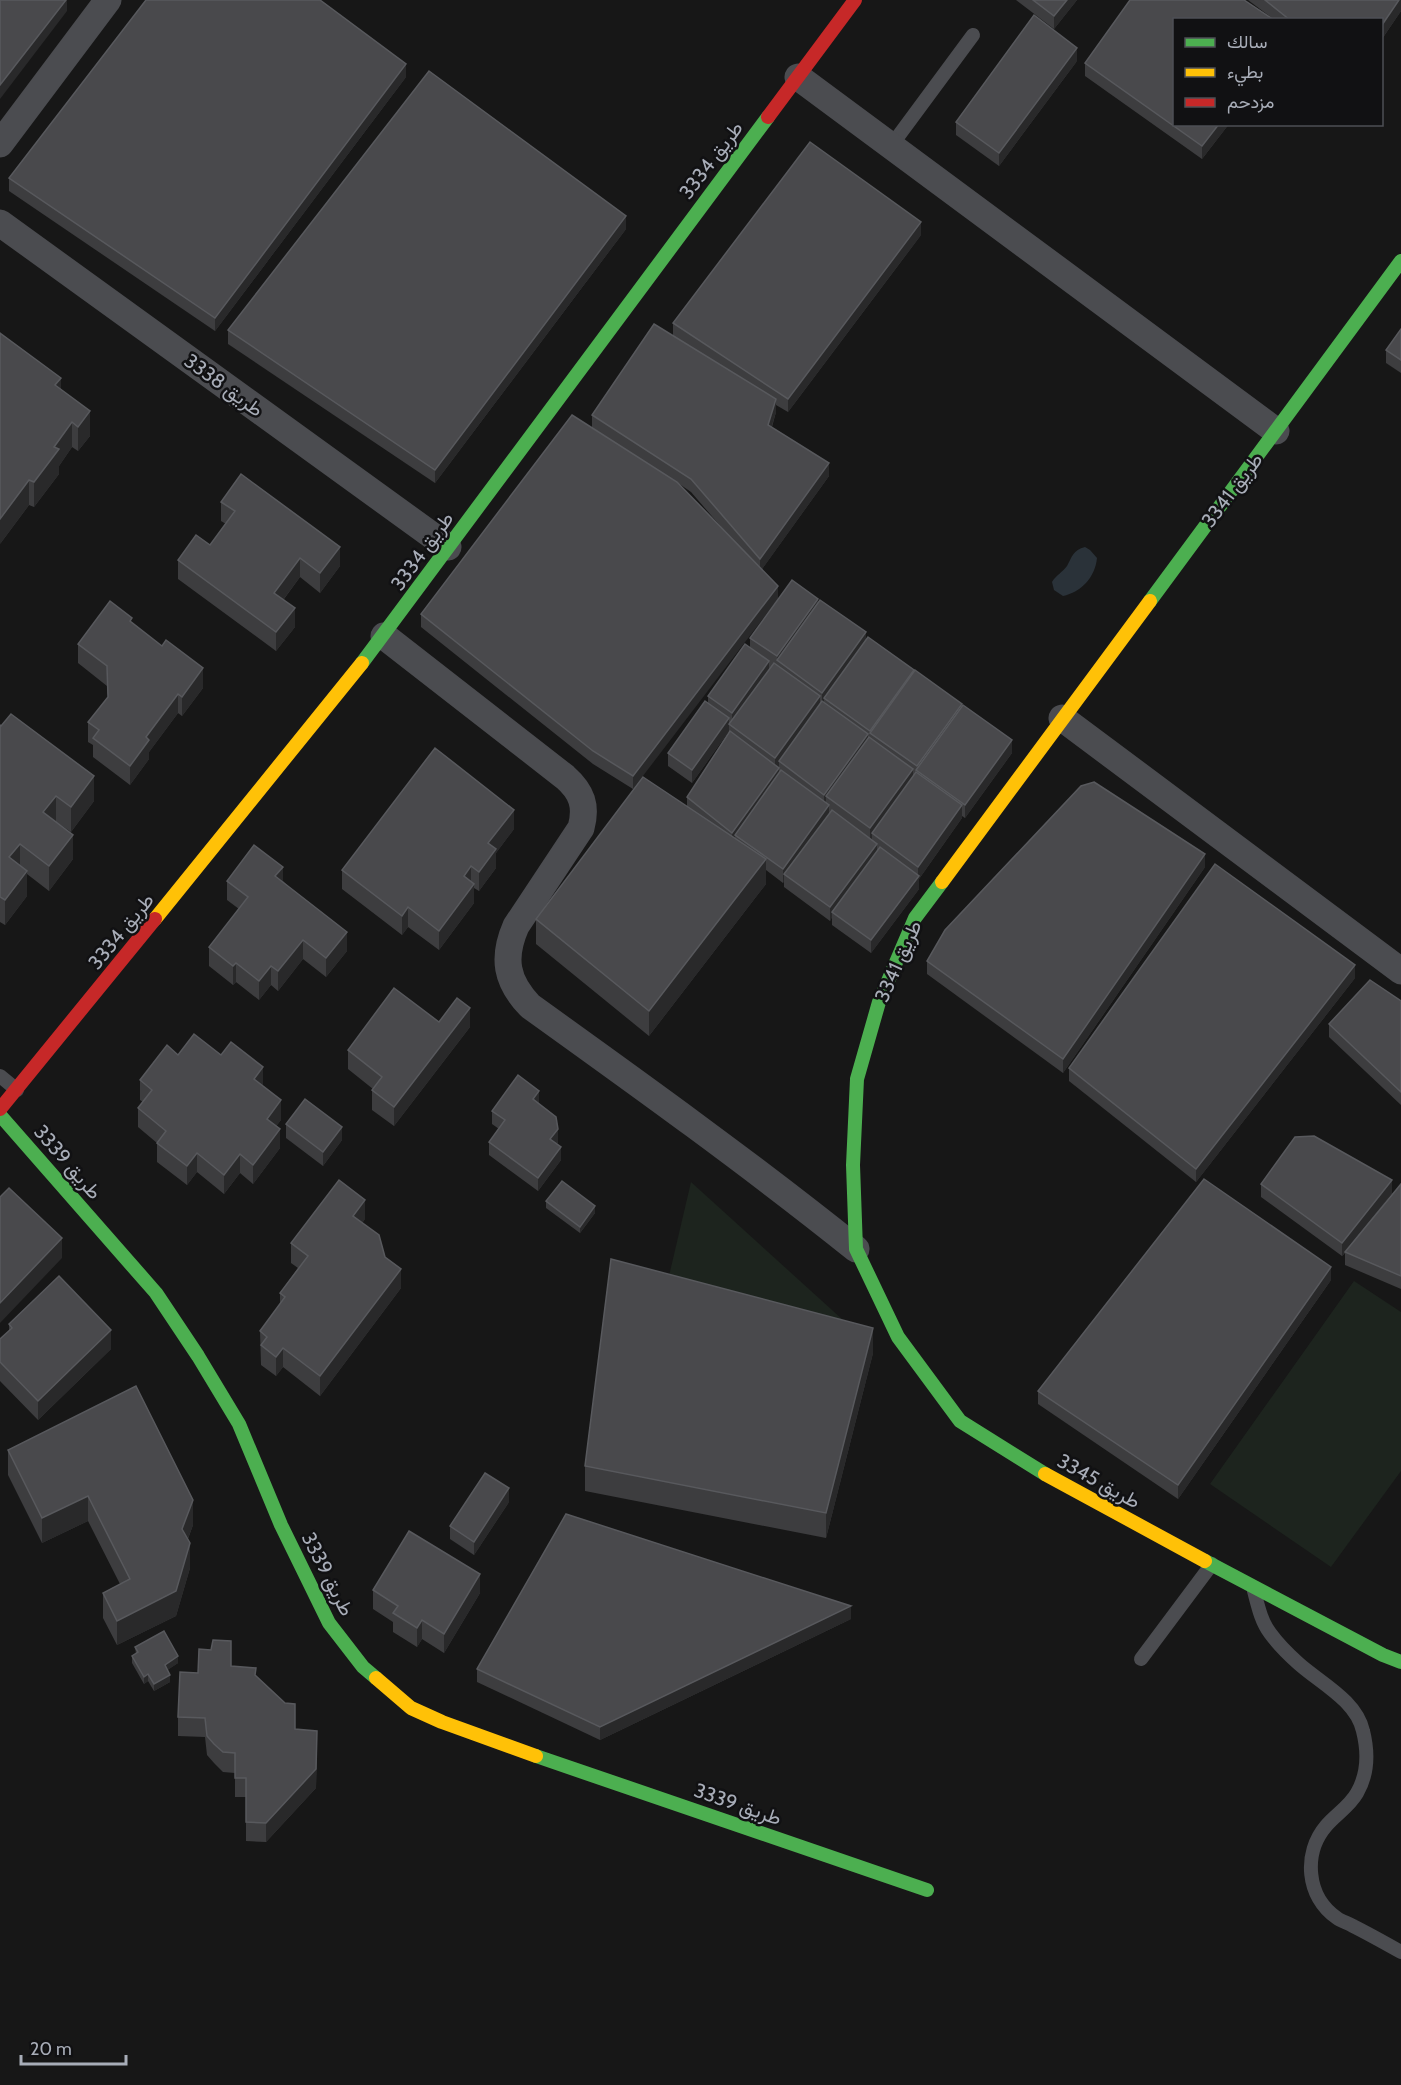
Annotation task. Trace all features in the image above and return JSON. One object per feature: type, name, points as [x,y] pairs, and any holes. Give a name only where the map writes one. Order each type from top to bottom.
[{"type":"street","points":[[0,144],[108,0]]},
{"type":"street","name":"طريق 3334","points":[[0,1109],[384,636],[855,0]]},
{"type":"street","points":[[798,76],[1276,431]]},
{"type":"street","name":"طريق 3338","points":[[0,223],[448,547]]},
{"type":"street","name":"طريق 3341","points":[[856,1249],[853,1165],[857,1080],[879,1002],[915,918],[1401,261]]},
{"type":"street","points":[[384,636],[566,777],[581,794],[584,817],[580,828],[516,927],[510,940],[507,954],[508,969],[520,995],[530,1006],[680,1113],[856,1249]]},
{"type":"street","points":[[1062,718],[1401,971]]},
{"type":"street","name":"طريق 3339","points":[[0,1115],[156,1293],[239,1424],[280,1525],[329,1623],[363,1667],[411,1708],[442,1722],[543,1758],[927,1890]]},
{"type":"street","name":"طريق 3345","points":[[856,1249],[898,1337],[960,1420],[1058,1482],[1383,1655],[1401,1662]]},
{"type":"lane","points":[[891,146],[973,35]]},
{"type":"lane","points":[[0,1076],[17,1090]]},
{"type":"lane","points":[[1141,1659],[1212,1564]]},
{"type":"lane","points":[[1253,1586],[1261,1617],[1269,1632],[1298,1663],[1352,1707],[1362,1727],[1366,1749],[1365,1771],[1351,1801],[1327,1824],[1317,1839],[1311,1855],[1311,1873],[1315,1890],[1324,1906],[1336,1918],[1401,1952]]},
{"type":"shaded area","points":[[1085,547],[1097,558],[1093,572],[1086,583],[1076,591],[1063,596],[1054,590],[1052,582],[1075,552]]},
{"type":"shaded area","points":[[691,1182],[843,1320],[669,1276]]},
{"type":"shaded area","points":[[1354,1281],[1401,1312],[1401,1471],[1331,1567],[1210,1484]]},
{"type":"building","points":[[0,0],[66,0],[0,85]]},
{"type":"building","points":[[146,0],[320,0],[406,64],[215,318],[9,178]]},
{"type":"building","points":[[1033,0],[1067,0],[1054,16]]},
{"type":"building","points":[[1130,0],[1244,0],[1271,18],[1173,18],[1173,125],[1085,63]]},
{"type":"building","points":[[1265,0],[1399,0],[1383,24],[1383,18],[1288,18]]},
{"type":"building","points":[[1034,15],[1077,48],[999,153],[956,122]]},
{"type":"building","points":[[429,71],[626,216],[435,470],[228,330]]},
{"type":"building","points":[[1174,126],[1217,126],[1202,146]]},
{"type":"building","points":[[810,142],[921,222],[788,399],[673,323]]},
{"type":"building","points":[[654,324],[776,399],[768,425],[829,463],[760,559],[691,479],[592,415]]},
{"type":"building","points":[[1401,329],[1401,360],[1386,350]]},
{"type":"building","points":[[0,333],[61,378],[55,385],[90,411],[78,427],[72,422],[54,447],[59,449],[34,482],[29,480],[0,519]]},
{"type":"building","points":[[572,415],[677,482],[778,586],[633,776],[593,751],[421,614]]},
{"type":"building","points":[[241,474],[340,547],[320,573],[300,558],[274,593],[295,608],[276,632],[178,560],[196,535],[210,545],[235,511],[221,502]]},
{"type":"building","points":[[792,580],[818,599],[777,656],[750,638]]},
{"type":"building","points":[[820,600],[866,632],[822,693],[777,660]]},
{"type":"building","points":[[110,601],[132,618],[130,621],[162,646],[166,640],[203,668],[182,697],[178,694],[146,737],[149,740],[130,766],[93,738],[99,730],[88,722],[108,697],[107,666],[78,644]]},
{"type":"building","points":[[868,637],[914,670],[870,731],[824,698]]},
{"type":"building","points":[[745,644],[769,661],[732,713],[708,696]]},
{"type":"building","points":[[774,663],[820,696],[775,758],[729,724]]},
{"type":"building","points":[[915,670],[962,704],[917,766],[870,733]]},
{"type":"building","points":[[705,701],[729,718],[692,770],[668,753]]},
{"type":"building","points":[[822,701],[868,734],[824,795],[779,761]]},
{"type":"building","points":[[963,705],[1012,740],[965,805],[916,770]]},
{"type":"building","points":[[11,714],[94,776],[71,807],[56,796],[43,812],[73,835],[49,866],[20,844],[9,857],[27,871],[5,900],[0,897],[0,725]]},
{"type":"building","points":[[730,731],[779,768],[732,833],[687,797]]},
{"type":"building","points":[[869,737],[913,769],[870,828],[826,796]]},
{"type":"building","points":[[435,748],[514,810],[488,843],[496,849],[479,872],[471,866],[464,876],[474,884],[439,931],[408,907],[402,916],[342,870]]},
{"type":"building","points":[[781,770],[829,805],[783,869],[735,835]]},
{"type":"building","points":[[916,772],[962,805],[918,867],[872,833]]},
{"type":"building","points":[[643,777],[766,859],[649,1011],[536,919]]},
{"type":"building","points":[[1094,782],[1205,854],[1063,1059],[927,961],[945,930],[1081,786]]},
{"type":"building","points":[[832,810],[877,844],[830,907],[784,874]]},
{"type":"building","points":[[254,845],[283,867],[275,876],[347,932],[326,958],[303,940],[278,971],[271,966],[259,981],[236,963],[233,966],[209,947],[248,897],[227,881]]},
{"type":"building","points":[[880,847],[919,876],[871,940],[832,912]]},
{"type":"building","points":[[1215,864],[1355,965],[1196,1169],[1069,1068]]},
{"type":"building","points":[[1370,980],[1401,1001],[1401,1092],[1329,1024]]},
{"type":"building","points":[[394,988],[439,1022],[457,998],[470,1008],[394,1107],[372,1090],[382,1077],[348,1050]]},
{"type":"building","points":[[194,1034],[221,1055],[231,1042],[263,1067],[254,1079],[281,1100],[267,1119],[280,1129],[253,1165],[240,1154],[224,1175],[197,1153],[187,1166],[157,1143],[166,1131],[138,1108],[152,1090],[140,1080],[167,1045],[178,1055]]},
{"type":"building","points":[[518,1075],[539,1091],[533,1099],[556,1117],[558,1129],[550,1139],[561,1147],[538,1178],[489,1142],[505,1120],[492,1111]]},
{"type":"building","points":[[305,1099],[342,1127],[323,1152],[286,1124]]},
{"type":"building","points":[[1314,1136],[1392,1180],[1342,1243],[1261,1184],[1295,1137]]},
{"type":"building","points":[[1204,1179],[1331,1267],[1178,1485],[1038,1391]]},
{"type":"building","points":[[339,1180],[365,1200],[353,1216],[379,1235],[385,1257],[401,1269],[320,1376],[283,1348],[276,1357],[261,1345],[267,1337],[260,1331],[285,1297],[280,1293],[308,1256],[291,1243]]},
{"type":"building","points":[[562,1181],[595,1206],[580,1227],[546,1201]]},
{"type":"building","points":[[1401,1184],[1401,1276],[1345,1252]]},
{"type":"building","points":[[9,1188],[62,1238],[0,1303],[0,1197]]},
{"type":"building","points":[[611,1259],[873,1328],[826,1513],[585,1466]]},
{"type":"building","points":[[59,1276],[111,1330],[38,1401],[0,1362],[0,1339],[12,1328],[9,1324]]},
{"type":"building","points":[[136,1386],[193,1500],[182,1529],[190,1543],[176,1591],[117,1621],[103,1593],[130,1579],[88,1496],[42,1518],[8,1450]]},
{"type":"building","points":[[485,1473],[509,1488],[474,1542],[450,1526]]},
{"type":"building","points":[[566,1514],[851,1606],[600,1727],[477,1669]]},
{"type":"building","points":[[409,1531],[480,1574],[444,1634],[422,1620],[417,1628],[393,1613],[398,1606],[373,1590]]},
{"type":"building","points":[[164,1631],[178,1656],[165,1665],[170,1675],[154,1684],[148,1674],[144,1677],[132,1656],[138,1652],[135,1647]]},
{"type":"building","points":[[213,1640],[231,1641],[231,1666],[256,1668],[255,1675],[285,1703],[295,1704],[295,1729],[317,1731],[316,1769],[266,1823],[246,1822],[246,1778],[235,1778],[235,1753],[223,1752],[207,1736],[205,1718],[178,1717],[180,1672],[198,1673],[199,1649],[211,1650]]},
{"type":"traffic: fast","points":[[362,663],[768,117]]},
{"type":"traffic: fast","points":[[1150,601],[1401,261]]},
{"type":"traffic: fast","points":[[942,882],[915,918],[879,1002],[857,1079],[853,1165],[856,1249],[898,1337],[960,1421],[1045,1474]]},
{"type":"traffic: fast","points":[[0,1115],[156,1293],[239,1424],[281,1525],[329,1623],[363,1667],[376,1678]]},
{"type":"traffic: fast","points":[[1205,1561],[1383,1655],[1401,1662]]},
{"type":"traffic: fast","points":[[536,1756],[927,1890]]},
{"type":"traffic: slow","points":[[942,882],[1150,601]]},
{"type":"traffic: slow","points":[[155,919],[362,663]]},
{"type":"traffic: slow","points":[[1045,1474],[1205,1561]]},
{"type":"traffic: slow","points":[[376,1678],[411,1708],[442,1722],[536,1756]]},
{"type":"traffic: jam","points":[[768,117],[855,0]]},
{"type":"traffic: jam","points":[[0,1109],[155,919]]}]
